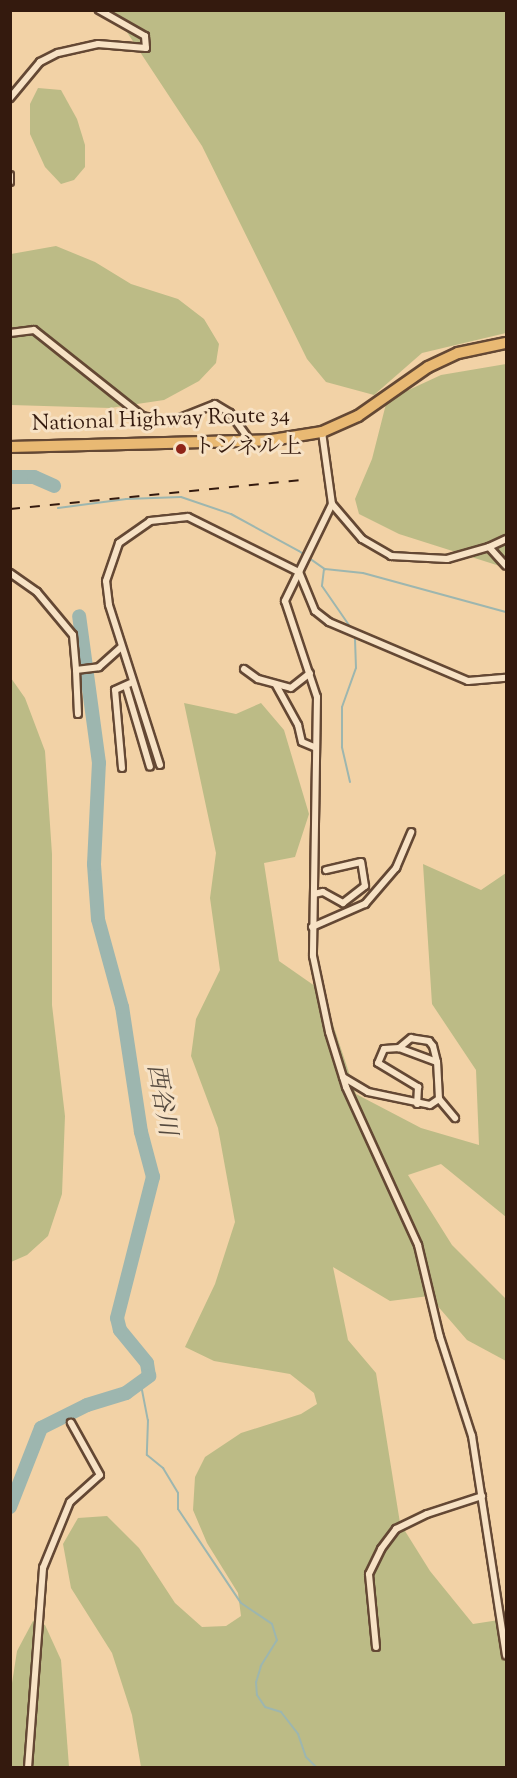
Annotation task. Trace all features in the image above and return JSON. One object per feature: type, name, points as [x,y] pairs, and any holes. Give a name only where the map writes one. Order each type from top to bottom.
[{"type":"highway","name":"National Highway Route 34","points":[[10,447],[250,441],[322,432],[358,416],[428,366],[458,353],[507,343]]},
{"type":"street","points":[[10,98],[40,62],[58,53],[98,44],[146,48],[145,36],[99,10]]},
{"type":"street","points":[[10,175],[10,182]]},
{"type":"street","points":[[10,333],[34,330],[142,416],[170,422],[215,404],[230,413],[250,441]]},
{"type":"street","points":[[322,432],[332,504],[362,539],[391,556],[418,561],[447,559],[489,547],[507,539]]},
{"type":"street","points":[[332,504],[285,601],[317,697],[313,956],[329,1032],[343,1077],[418,1245],[440,1337],[477,1457],[507,1654]]},
{"type":"street","points":[[150,767],[106,581],[110,560],[119,543],[150,521],[188,517],[299,572],[315,611],[329,622],[468,681],[507,678]]},
{"type":"street","points":[[489,547],[507,566]]},
{"type":"street","points":[[10,573],[37,592],[74,635],[78,714]]},
{"type":"street","points":[[77,670],[99,668],[121,647]]},
{"type":"street","points":[[244,669],[276,685],[297,687],[310,673]]},
{"type":"street","points":[[129,684],[160,765]]},
{"type":"street","points":[[122,768],[116,690],[129,684]]},
{"type":"street","points":[[276,685],[302,742],[316,748]]},
{"type":"street","points":[[312,927],[365,904],[396,868],[411,832]]},
{"type":"street","points":[[314,894],[323,892],[343,903],[365,886],[361,862],[326,870]]},
{"type":"street","points":[[399,1048],[411,1038],[429,1041],[437,1057],[439,1099],[455,1118]]},
{"type":"street","points":[[417,1104],[418,1087],[378,1063],[384,1049],[399,1048],[437,1057]]},
{"type":"street","points":[[343,1077],[368,1092],[417,1104],[430,1105],[439,1099]]},
{"type":"street","points":[[28,1767],[43,1568],[70,1502],[99,1475],[71,1423]]},
{"type":"street","points":[[376,1647],[369,1574],[381,1549],[396,1529],[427,1514],[482,1496]]},
{"type":"shaded area","points":[[113,11],[506,11],[506,333],[422,353],[374,395],[326,382],[307,359],[202,146]]},
{"type":"shaded area","points":[[38,88],[61,90],[77,119],[85,145],[85,167],[74,180],[61,184],[45,167],[30,134],[30,104]]},
{"type":"shaded area","points":[[56,246],[95,262],[131,284],[178,299],[204,319],[219,344],[216,363],[199,381],[164,400],[110,408],[11,405],[11,254]]},
{"type":"shaded area","points":[[506,364],[506,568],[399,534],[359,514],[355,499],[372,459],[387,400],[441,375]]},
{"type":"shaded area","points":[[11,678],[25,698],[45,751],[52,854],[52,1005],[65,1116],[62,1194],[48,1236],[27,1255],[11,1262]]},
{"type":"shaded area","points":[[184,703],[236,714],[261,703],[284,730],[309,814],[295,857],[264,863],[279,961],[322,991],[356,1094],[421,1128],[479,1145],[476,1070],[432,1004],[423,864],[481,890],[506,873],[506,1217],[441,1164],[408,1175],[452,1245],[506,1299],[506,1361],[467,1340],[429,1296],[390,1301],[333,1267],[348,1340],[376,1373],[400,1523],[430,1571],[473,1624],[499,1620],[506,1609],[506,1767],[141,1767],[132,1715],[112,1653],[71,1588],[63,1544],[78,1518],[107,1516],[139,1548],[175,1603],[202,1627],[226,1626],[241,1616],[238,1593],[207,1543],[193,1510],[195,1477],[205,1457],[241,1433],[301,1414],[317,1404],[314,1393],[290,1374],[214,1361],[185,1347],[215,1284],[235,1222],[218,1128],[191,1056],[196,1019],[220,970],[210,898],[216,853]]},
{"type":"shaded area","points":[[33,1621],[45,1625],[61,1660],[69,1767],[11,1768],[10,1696],[17,1651]]},
{"type":"waterway","name":"西谷川","points":[[10,477],[34,477],[54,486]]},
{"type":"waterway","points":[[58,508],[126,499],[181,497],[231,514],[299,551],[325,569],[363,573],[506,612]]},
{"type":"waterway","points":[[324,569],[322,586],[353,631]]},
{"type":"waterway","name":"西谷川","points":[[10,1507],[41,1428],[87,1405],[126,1393],[149,1376],[147,1363],[120,1330],[117,1318],[153,1177],[141,1132],[122,1007],[98,919],[94,864],[99,763],[79,616]]},
{"type":"waterway","points":[[350,782],[342,747],[342,707],[356,668],[355,636]]},
{"type":"waterway","points":[[141,1385],[148,1420],[147,1455],[163,1468],[178,1493],[178,1509],[241,1603],[272,1624],[277,1640],[261,1666],[256,1682],[257,1695],[265,1707],[281,1712],[298,1734],[306,1757],[317,1768]]},
{"type":"railway","points":[[10,509],[302,480]]},
{"type":"place","name":"トンネル上","points":[[181,449]]}]
